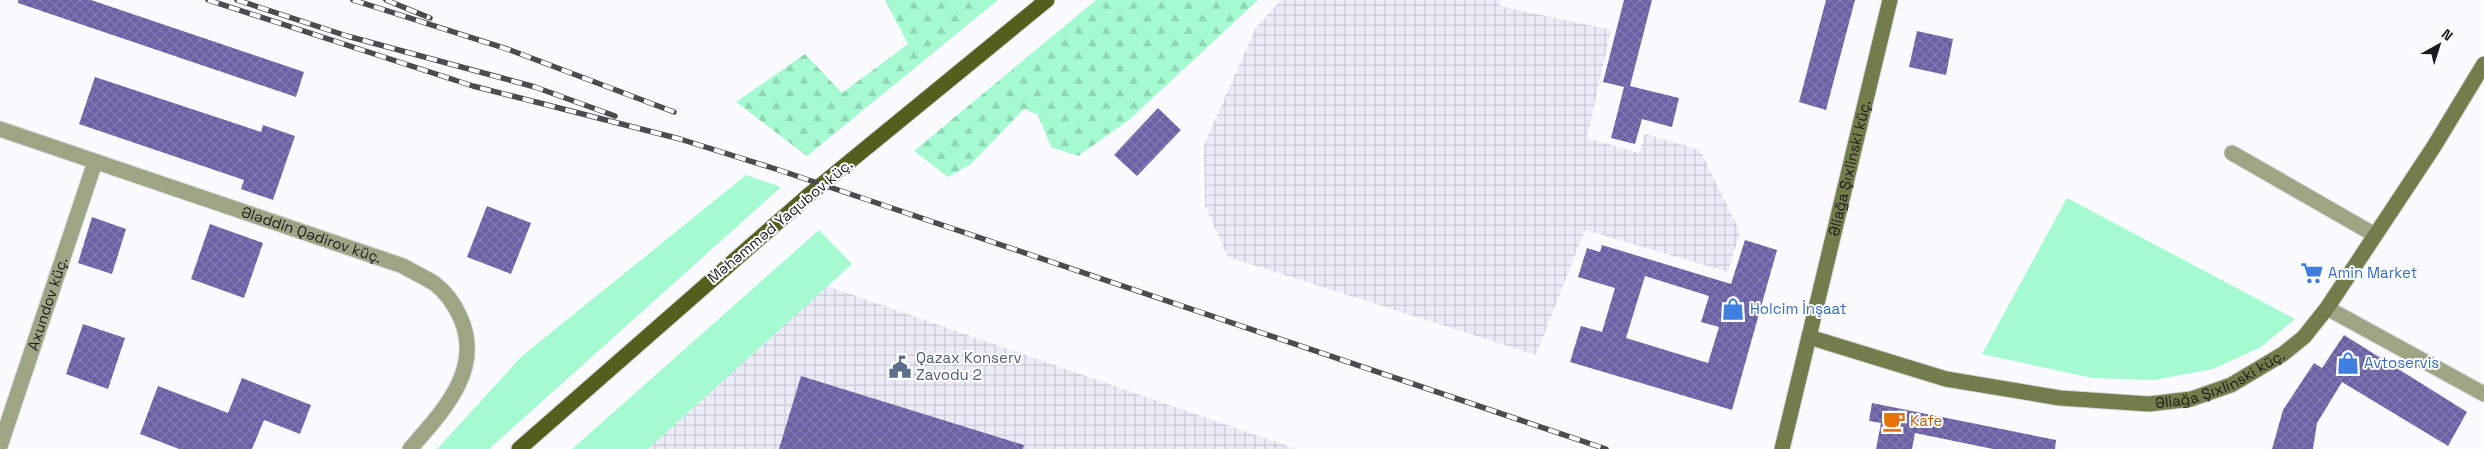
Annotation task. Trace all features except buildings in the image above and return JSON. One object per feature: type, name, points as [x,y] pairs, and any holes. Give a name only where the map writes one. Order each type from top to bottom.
[{"type":"main road","name":"Məhəmməd Yaqubov küç.","points":[[519,449],[810,194],[1046,0]]},
{"type":"street","name":"Əliağa Şıxlinski küç.","points":[[1782,449],[1831,252],[1890,0]]},
{"type":"street","name":"Əliağa Şıxlinski küç.","points":[[1809,336],[1946,379],[2060,398],[2148,404],[2191,399],[2231,385],[2283,354],[2304,337],[2375,235],[2484,64]]},
{"type":"street","name":"Ələddin Qədirov küç.","points":[[0,129],[403,266],[434,284],[455,304],[465,328],[469,353],[463,379],[448,403],[410,449]]},
{"type":"street","points":[[2232,153],[2375,235]]},
{"type":"street","name":"Axundov küç.","points":[[0,446],[95,162]]},
{"type":"street","points":[[2326,308],[2484,394]]},
{"type":"shaded area","points":[[1281,0],[1501,0],[1500,6],[1611,30],[1587,138],[1639,153],[1645,134],[1700,150],[1740,232],[1728,272],[1585,230],[1536,355],[1228,257],[1205,206],[1204,145],[1255,29]]},
{"type":"shaded area","name":"Qazax Konserv Zavodu 2","points":[[827,286],[1296,449],[648,449]]},
{"type":"green space","points":[[885,0],[998,0],[807,156],[736,102],[805,54],[842,93],[908,44]]},
{"type":"green space","points":[[1096,0],[1258,0],[1129,120],[1078,156],[1051,147],[1038,115],[1024,109],[971,164],[948,177],[914,151]]},
{"type":"green space","points":[[746,175],[781,187],[489,449],[437,449],[522,356]]},
{"type":"green space","points":[[2067,198],[2295,319],[2261,347],[2213,369],[2154,380],[2092,378],[1982,354]]},
{"type":"green space","points":[[819,230],[852,264],[648,449],[572,449]]},
{"type":"railway","points":[[208,0],[473,86],[680,139],[782,171],[1606,449]]},
{"type":"railway","points":[[237,0],[347,36],[535,87],[615,116]]},
{"type":"railway","points":[[353,0],[510,50],[674,112]]},
{"type":"railway","points":[[386,0],[430,18]]},
{"type":"place","name":"Amin Market","points":[[2312,273]]},
{"type":"place","name":"Holcim İnşaat","points":[[1733,309]]},
{"type":"place","name":"Avtoservis","points":[[2348,363]]},
{"type":"place","name":"Qazax Konserv Zavodu 2","points":[[900,367]]},
{"type":"place","name":"Kafe","points":[[1894,421]]}]
